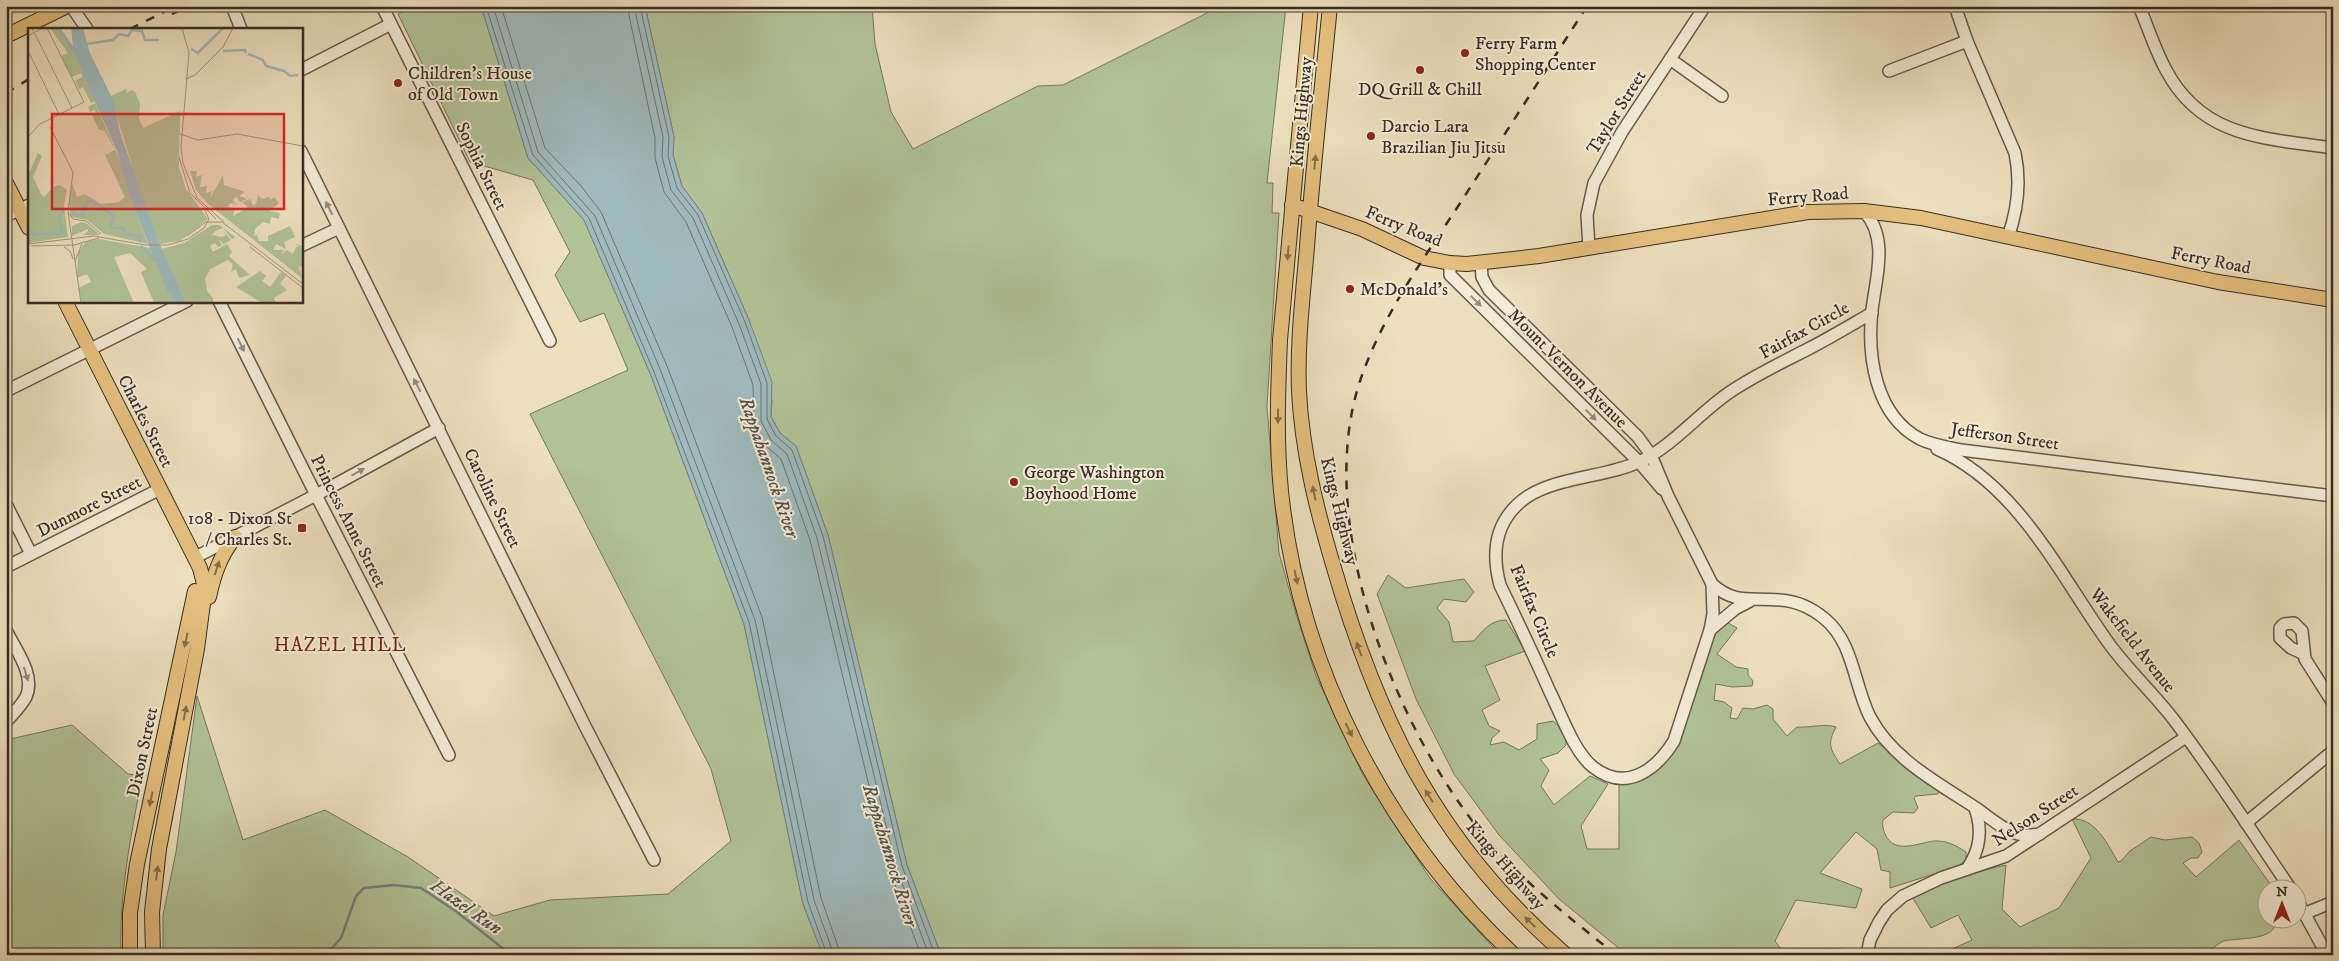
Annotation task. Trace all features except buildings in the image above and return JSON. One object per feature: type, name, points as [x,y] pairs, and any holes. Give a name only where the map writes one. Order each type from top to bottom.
[{"type":"main road","name":"Kings Highway","points":[[1311,6],[1280,340],[1279,458],[1288,540],[1308,622],[1345,720],[1387,799],[1442,879],[1471,912],[1514,955]]},
{"type":"main road","name":"Kings Highway","points":[[1330,6],[1310,210],[1299,358],[1302,426],[1315,499],[1352,628],[1381,705],[1400,746],[1441,815],[1464,848],[1530,922],[1566,955]]},
{"type":"main road","points":[[6,36],[72,9]]},
{"type":"main road","points":[[6,183],[24,207],[28,224]]},
{"type":"main road","name":"Ferry Road","points":[[1292,205],[1362,229],[1424,258],[1450,263],[1481,263],[1589,248],[1779,216],[1826,211],[1864,211],[1921,218],[2218,282],[2333,300]]},
{"type":"main road","name":"Charles Street","points":[[65,302],[194,558]]},
{"type":"main road","points":[[197,649],[217,565],[223,553],[235,538]]},
{"type":"main road","name":"Dixon Street","points":[[153,955],[152,922],[160,849],[197,649],[205,588],[202,574],[194,558]]},
{"type":"main road","name":"Dixon Street","points":[[130,955],[130,913],[137,864],[195,594],[194,558]]},
{"type":"street","name":"Sophia Street","points":[[382,6],[550,341]]},
{"type":"street","name":"Taylor Street","points":[[1589,248],[1587,215],[1594,182],[1622,132],[1705,6]]},
{"type":"street","points":[[1955,6],[1967,40],[2015,152],[2018,170],[2017,202],[2008,237]]},
{"type":"street","points":[[2139,6],[2165,68],[2175,85],[2197,110],[2214,122],[2251,135],[2333,148]]},
{"type":"street","points":[[231,8],[241,28]]},
{"type":"street","points":[[72,9],[82,28]]},
{"type":"street","points":[[72,9],[86,28]]},
{"type":"street","points":[[302,69],[392,24]]},
{"type":"street","points":[[1889,71],[1967,40]]},
{"type":"street","points":[[1670,59],[1722,96]]},
{"type":"street","name":"Caroline Street","points":[[302,154],[581,717],[654,860]]},
{"type":"street","points":[[6,216],[24,207]]},
{"type":"street","name":"Jefferson Street","points":[[1864,211],[1875,226],[1880,246],[1872,313],[1872,356],[1880,390],[1891,413],[1921,440],[1961,450],[2333,496]]},
{"type":"street","points":[[302,246],[339,228]]},
{"type":"street","name":"Mount Vernon Avenue","points":[[1450,263],[1450,275],[1639,462],[1668,496]]},
{"type":"street","name":"Mount Vernon Avenue","points":[[1481,263],[1482,277],[1489,290],[1621,419],[1638,437],[1651,455],[1668,496],[1712,584]]},
{"type":"street","points":[[6,391],[185,302]]},
{"type":"street","name":"Princess Anne Street","points":[[220,302],[316,495],[450,755]]},
{"type":"street","name":"Fairfax Circle","points":[[1712,584],[1713,614],[1710,630],[1674,741],[1658,763],[1650,770],[1631,778],[1612,777],[1592,767],[1585,759],[1565,724],[1500,585],[1497,571],[1496,544],[1503,522],[1514,507],[1529,495],[1639,462],[1651,455],[1730,391],[1872,313]]},
{"type":"street","points":[[194,558],[235,538],[439,428]]},
{"type":"street","name":"Wakefield Avenue","points":[[1921,440],[1948,453],[1973,470],[2008,501],[2033,532],[2111,646],[2186,737],[2283,878]]},
{"type":"street","name":"Dunmore Street","points":[[6,567],[160,489]]},
{"type":"street","points":[[6,504],[31,554]]},
{"type":"street","points":[[1712,584],[1726,595],[1739,599],[1793,602],[1815,611],[1826,619],[1842,640],[1866,708],[1882,736],[1910,763],[2009,831],[2026,836],[2040,834]]},
{"type":"street","points":[[1710,630],[1735,609],[1752,600]]},
{"type":"street","points":[[6,630],[27,673],[29,682],[25,698],[6,722]]},
{"type":"street","points":[[2304,654],[2333,703]]},
{"type":"street","name":"Nelson Street","points":[[1867,955],[1870,940],[1879,922],[1895,902],[1921,886],[2006,856],[2186,737]]},
{"type":"street","points":[[2246,823],[2333,750]]},
{"type":"street","points":[[1967,869],[1977,851],[1980,840],[1980,828],[1975,808]]},
{"type":"street","points":[[2327,955],[2306,913],[2333,902]]},
{"type":"green space","points":[[415,6],[481,6],[528,158],[584,220],[650,373],[744,624],[803,904],[823,955],[163,955],[163,915],[176,852],[197,696],[243,840],[325,810],[408,857],[494,916],[550,900],[668,894],[731,841],[711,769],[530,414],[628,370],[604,313],[580,322],[555,275],[570,252],[533,180],[470,162],[398,14]]},
{"type":"green space","points":[[645,6],[872,6],[875,44],[891,112],[913,149],[1038,86],[1063,85],[1221,6],[1286,6],[1267,183],[1273,183],[1272,213],[1279,213],[1267,407],[1279,553],[1316,676],[1363,775],[1429,877],[1500,955],[941,955],[907,865],[828,535],[796,446],[780,433],[771,417],[772,401],[749,320],[702,213],[682,186],[673,155],[674,137]]},
{"type":"green space","points":[[1388,575],[1406,588],[1464,579],[1474,592],[1466,602],[1444,599],[1437,608],[1449,622],[1453,642],[1474,641],[1492,624],[1506,620],[1525,651],[1485,666],[1500,700],[1482,710],[1489,726],[1500,731],[1492,738],[1490,745],[1504,742],[1519,750],[1537,739],[1537,724],[1553,721],[1559,726],[1564,734],[1566,745],[1558,753],[1540,759],[1549,770],[1541,786],[1554,805],[1590,776],[1608,784],[1581,826],[1587,849],[1619,849],[1619,781],[1650,775],[1677,745],[1711,634],[1723,620],[1737,628],[1717,654],[1736,667],[1748,669],[1748,675],[1753,681],[1752,686],[1732,687],[1716,684],[1714,700],[1724,702],[1732,708],[1730,718],[1737,719],[1743,708],[1753,709],[1767,705],[1773,709],[1773,719],[1787,736],[1797,727],[1827,725],[1836,727],[1831,738],[1831,746],[1840,764],[1878,743],[1939,789],[1938,794],[1916,796],[1914,798],[1918,808],[1914,813],[1893,812],[1883,820],[1885,834],[1889,840],[1900,846],[1934,841],[1947,842],[1966,852],[1966,860],[1959,866],[1890,888],[1890,872],[1881,870],[1877,849],[1856,832],[1820,873],[1862,889],[1856,908],[1796,900],[1775,941],[1781,949],[1843,949],[1844,955],[1627,955],[1559,899],[1499,835],[1454,774],[1416,699],[1377,594]]},
{"type":"green space","points":[[72,725],[128,774],[142,776],[124,887],[121,955],[6,955],[6,740]]},
{"type":"green space","points":[[2072,819],[2087,822],[2094,827],[2105,840],[2118,862],[2130,851],[2151,837],[2165,840],[2192,837],[2199,843],[2202,852],[2198,858],[2191,858],[2183,863],[2196,877],[2239,840],[2266,878],[2256,878],[2256,928],[2274,928],[2271,932],[2264,935],[2224,941],[2205,955],[1939,955],[1972,940],[1958,915],[1931,928],[1911,895],[1951,878],[2006,865],[2002,909],[2020,927],[2059,908],[2091,858]]},
{"type":"water","name":"Rappahannock River","points":[[481,6],[645,6],[674,137],[673,155],[682,186],[702,213],[749,320],[772,382],[771,417],[780,433],[796,446],[828,535],[907,865],[941,955],[823,955],[803,904],[744,624],[650,373],[584,220],[528,158]]},
{"type":"waterway","name":"Hazel Run","points":[[326,955],[341,938],[356,896],[364,888],[394,885],[421,888],[457,912],[511,955]]},
{"type":"waterway","name":"Hazel Run","points":[[168,955],[181,949],[192,955]]},
{"type":"railway","points":[[132,28],[176,6]]},
{"type":"railway","points":[[172,14],[189,6]]},
{"type":"railway","points":[[1587,6],[1415,272],[1379,336],[1360,381],[1348,436],[1347,495],[1355,556],[1370,617],[1391,678],[1418,735],[1448,787],[1481,832],[1512,866],[1545,897],[1616,955]]},
{"type":"railway","points":[[6,93],[28,80]]},
{"type":"place","name":"Ferry Farm Shopping Center","points":[[1465,53]]},
{"type":"place","name":"DQ Grill & Chill","points":[[1420,70]]},
{"type":"place","name":"Children's House of Old Town","points":[[398,83]]},
{"type":"place","name":"Darcio Lara Brazilian Jiu Jitsu","points":[[1371,136]]},
{"type":"place","name":"McDonald's","points":[[1350,289]]},
{"type":"place","name":"George Washington Boyhood Home","points":[[1014,482]]},
{"type":"place","name":"108 - Dixon St / Charles St.","points":[[302,528]]},
{"type":"district","name":"HAZEL HILL","points":[[340,644]]}]
